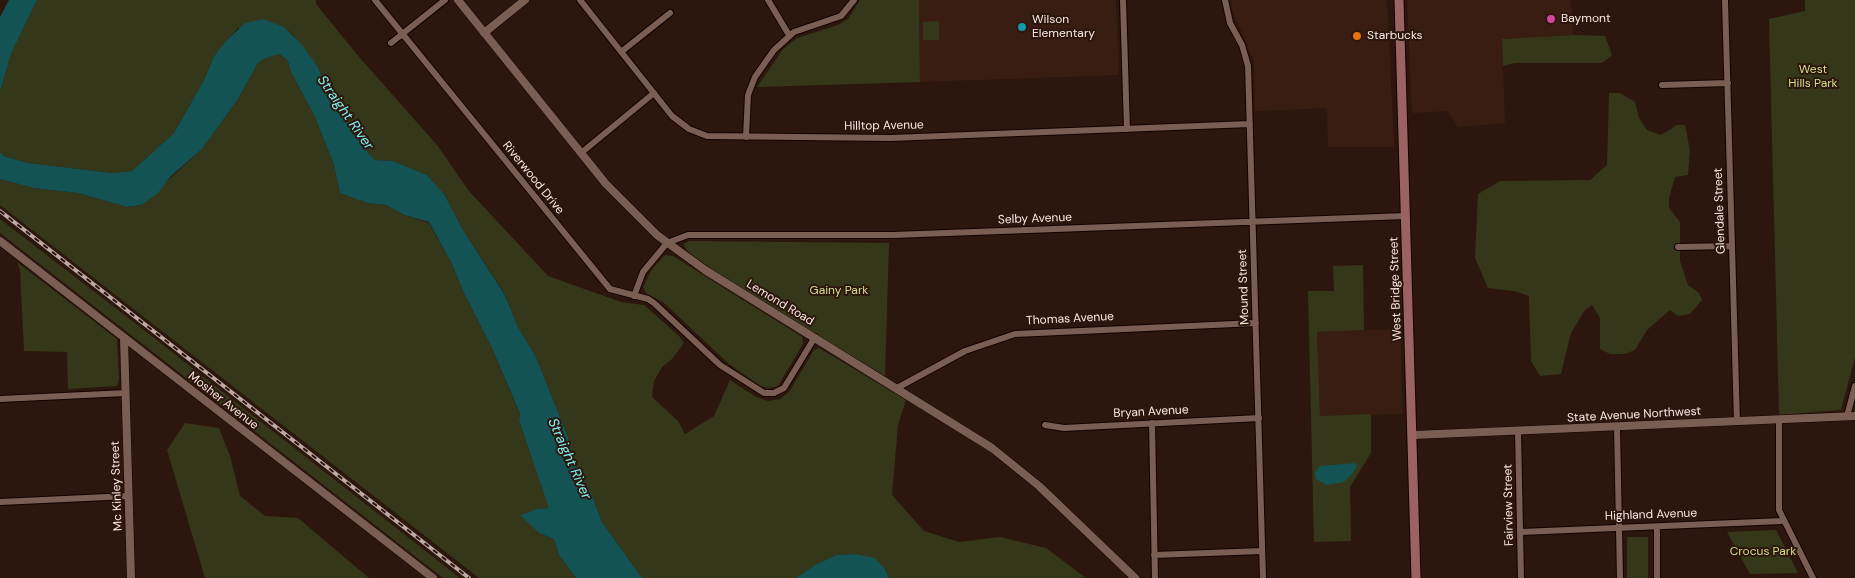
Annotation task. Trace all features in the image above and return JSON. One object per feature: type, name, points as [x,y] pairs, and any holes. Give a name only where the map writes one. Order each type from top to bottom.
[{"type":"main road","name":"West Bridge Street","points":[[1399,0],[1414,435],[1416,578]]},
{"type":"street","name":"Riverwood Drive","points":[[375,0],[604,285],[616,292],[654,303],[720,365],[764,393],[774,394],[784,388],[815,337]]},
{"type":"street","points":[[391,43],[445,0]]},
{"type":"street","name":"Lemond Road","points":[[458,0],[626,206],[667,243],[705,270],[969,432],[1022,472],[1135,578]]},
{"type":"street","points":[[484,33],[525,0]]},
{"type":"street","name":"Hilltop Avenue","points":[[580,0],[672,116],[689,129],[707,136],[891,138],[1250,124]]},
{"type":"street","points":[[768,0],[789,35]]},
{"type":"street","points":[[746,137],[746,105],[751,85],[774,50],[789,35],[804,28],[834,20],[847,10],[854,0]]},
{"type":"street","points":[[1123,0],[1127,129]]},
{"type":"street","name":"Mound Street","points":[[1226,0],[1230,23],[1246,56],[1250,124],[1263,578]]},
{"type":"street","name":"Glendale Street","points":[[1725,0],[1737,422]]},
{"type":"street","points":[[621,52],[670,13]]},
{"type":"street","points":[[1662,85],[1728,83]]},
{"type":"street","points":[[581,153],[654,93]]},
{"type":"street","name":"Selby Avenue","points":[[667,243],[688,235],[893,236],[1406,216]]},
{"type":"street","name":"Mosher Avenue","points":[[0,241],[433,578]]},
{"type":"street","points":[[634,296],[643,272],[667,243]]},
{"type":"street","points":[[1678,247],[1732,246]]},
{"type":"street","name":"Thomas Avenue","points":[[897,388],[965,350],[1014,334],[1256,323]]},
{"type":"street","name":"Mc Kinley Street","points":[[124,338],[131,578]]},
{"type":"street","points":[[1851,416],[1855,386]]},
{"type":"street","points":[[0,399],[126,393]]},
{"type":"street","name":"State Avenue Northwest","points":[[1414,435],[1518,432],[1851,416]]},
{"type":"street","name":"Bryan Avenue","points":[[1045,425],[1064,428],[1259,418]]},
{"type":"street","points":[[1779,420],[1777,500],[1782,521],[1813,578]]},
{"type":"street","points":[[1152,423],[1155,578]]},
{"type":"street","points":[[1617,427],[1620,578]]},
{"type":"street","name":"Fairview Street","points":[[1518,432],[1521,578]]},
{"type":"street","points":[[0,502],[129,496]]},
{"type":"street","name":"Highland Avenue","points":[[1521,532],[1782,521]]},
{"type":"street","points":[[1656,527],[1657,578]]},
{"type":"street","points":[[1154,556],[1262,551]]},
{"type":"shaded area","points":[[919,0],[1116,0],[1119,75],[920,82]]},
{"type":"shaded area","points":[[1231,0],[1387,0],[1394,147],[1328,147],[1327,108],[1255,111],[1254,62],[1232,9]]},
{"type":"shaded area","points":[[1407,0],[1571,0],[1573,35],[1502,39],[1505,123],[1458,127],[1448,111],[1412,113]]},
{"type":"shaded area","points":[[1400,329],[1403,414],[1320,416],[1317,332]]},
{"type":"green space","points":[[37,0],[316,0],[316,4],[360,58],[437,145],[469,191],[548,276],[621,302],[644,305],[679,336],[684,343],[672,359],[662,367],[654,381],[652,397],[678,421],[685,434],[714,416],[730,380],[756,397],[768,401],[780,399],[789,392],[814,350],[819,348],[906,400],[898,425],[892,495],[924,531],[959,542],[1000,537],[1046,548],[1086,578],[889,578],[885,569],[855,554],[836,555],[815,565],[796,578],[642,578],[602,522],[591,493],[574,462],[568,437],[536,357],[518,327],[505,294],[463,230],[444,194],[427,175],[393,161],[375,160],[367,153],[355,132],[331,103],[318,67],[289,31],[238,28],[214,56],[205,78],[174,133],[132,171],[113,173],[28,163],[4,156],[0,152],[0,92],[11,54]]},
{"type":"green space","points":[[860,0],[919,0],[920,82],[757,87],[783,49],[797,38],[838,25],[848,19]]},
{"type":"green space","name":"West Hills Park","points":[[1805,0],[1855,0],[1855,357],[1841,410],[1779,415],[1769,19],[1805,11]]},
{"type":"green space","points":[[939,21],[939,40],[923,40],[923,22]]},
{"type":"green space","points":[[1573,35],[1605,36],[1612,55],[1602,63],[1515,63],[1503,66],[1502,39]]},
{"type":"green space","points":[[280,54],[288,61],[291,72],[315,117],[334,165],[340,193],[367,203],[386,205],[404,215],[429,223],[452,264],[463,291],[492,348],[520,415],[519,420],[550,508],[537,509],[521,515],[539,533],[554,539],[559,555],[576,578],[479,578],[0,205],[0,179],[33,188],[78,193],[127,207],[141,205],[202,149],[238,99],[258,63],[266,58]]},
{"type":"green space","points":[[1609,93],[1620,93],[1635,102],[1639,118],[1647,130],[1661,135],[1677,125],[1685,125],[1690,150],[1688,175],[1675,177],[1669,198],[1669,208],[1680,222],[1680,261],[1688,285],[1699,293],[1702,300],[1690,314],[1678,316],[1670,310],[1647,330],[1635,350],[1625,354],[1610,354],[1600,349],[1600,318],[1592,305],[1585,310],[1571,333],[1561,374],[1540,376],[1531,361],[1529,296],[1514,291],[1488,288],[1475,258],[1478,194],[1500,181],[1590,180],[1607,165]]},
{"type":"green space","points":[[0,219],[460,578],[443,578],[0,233]]},
{"type":"green space","name":"Gainy Park","points":[[690,241],[889,243],[885,376],[730,282],[689,253],[683,244]]},
{"type":"green space","points":[[665,255],[673,256],[802,337],[803,344],[778,386],[769,388],[760,386],[729,364],[664,303],[646,293],[643,287],[652,269]]},
{"type":"green space","points":[[17,262],[117,339],[119,379],[117,386],[68,389],[67,352],[24,351],[20,270]]},
{"type":"green space","points":[[1363,265],[1364,330],[1317,332],[1320,416],[1371,414],[1371,453],[1350,487],[1351,541],[1314,542],[1308,291],[1334,291],[1333,266]]},
{"type":"green space","points":[[185,423],[219,428],[230,456],[240,496],[265,516],[298,518],[369,578],[205,578],[167,450]]},
{"type":"green space","name":"Crocus Park","points":[[1776,530],[1798,573],[1750,574],[1727,532]]},
{"type":"green space","points":[[1627,537],[1648,537],[1648,578],[1627,578]]},
{"type":"water","points":[[9,0],[37,0],[11,54],[0,92],[0,17]]},
{"type":"water","name":"Straight River","points":[[263,19],[284,27],[302,45],[318,67],[331,103],[375,160],[393,161],[427,175],[444,194],[463,230],[505,295],[518,327],[536,357],[568,437],[574,462],[591,493],[602,522],[642,578],[576,578],[559,555],[554,539],[539,533],[520,515],[537,509],[549,508],[519,420],[520,414],[492,348],[463,291],[452,264],[429,222],[404,215],[386,205],[367,203],[340,193],[334,165],[315,117],[291,72],[288,61],[280,54],[266,58],[258,63],[238,99],[202,149],[171,176],[157,194],[141,205],[127,207],[78,193],[33,188],[0,179],[0,152],[4,156],[28,163],[113,173],[132,171],[174,133],[205,78],[214,56],[226,41],[245,23]]},
{"type":"water","points":[[1354,463],[1357,466],[1344,482],[1326,485],[1316,479],[1315,472],[1320,466]]},
{"type":"water","points":[[855,554],[875,558],[885,569],[889,578],[796,578],[815,565],[836,555]]},
{"type":"railway","points":[[0,211],[469,578]]},
{"type":"place","name":"Baymont","points":[[1551,19]]},
{"type":"place","name":"Wilson Elementary","points":[[1022,27]]},
{"type":"place","name":"Starbucks","points":[[1357,36]]}]
